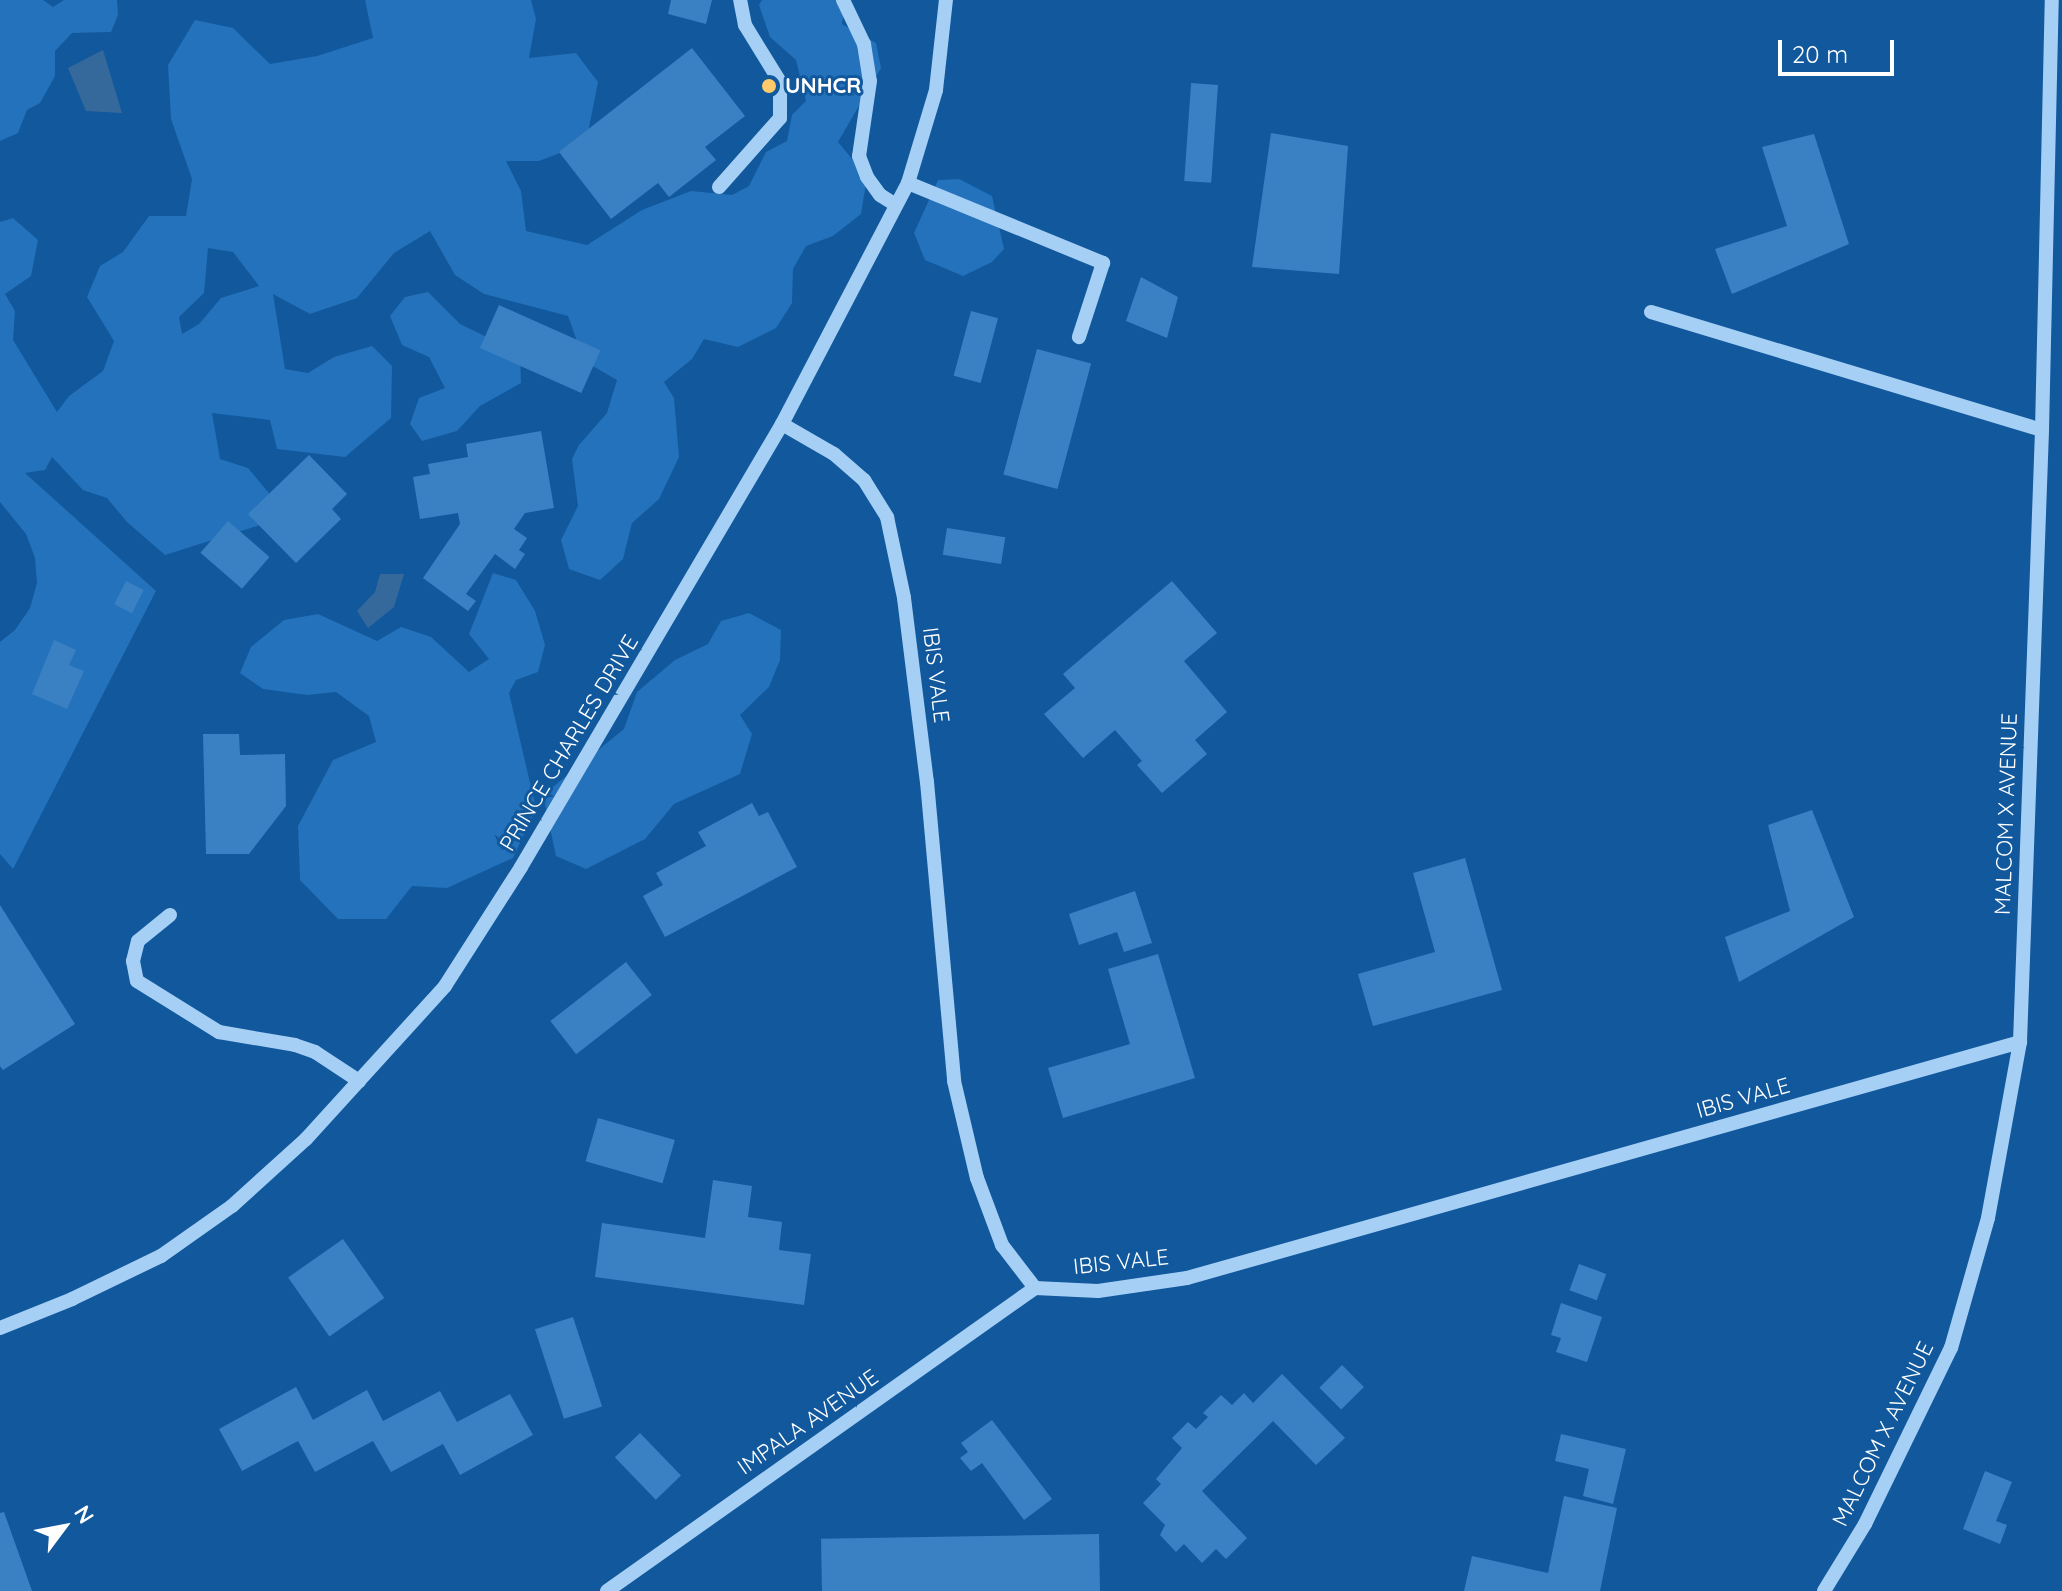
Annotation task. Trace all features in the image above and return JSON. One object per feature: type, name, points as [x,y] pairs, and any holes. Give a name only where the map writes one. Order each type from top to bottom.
[{"type":"street","points":[[719,187],[780,118],[780,82],[745,25],[740,0]]},
{"type":"street","points":[[843,0],[864,44],[870,81],[859,156],[867,177],[880,195],[896,205]]},
{"type":"street","name":"PRINCE CHARLES DRIVE","points":[[0,1328],[72,1299],[161,1256],[232,1206],[306,1139],[445,986],[521,867],[782,424],[908,183],[936,90],[946,0]]},
{"type":"street","name":"MALCOM X AVENUE","points":[[1824,1591],[1865,1524],[1951,1348],[1988,1218],[2020,1042],[2057,23],[2052,0]]},
{"type":"street","points":[[908,183],[1103,263],[1079,337]]},
{"type":"street","points":[[1651,312],[2042,430]]},
{"type":"street","name":"IBIS VALE","points":[[782,424],[834,454],[864,480],[887,517],[904,598],[925,767],[954,1081],[977,1178],[1002,1245],[1035,1288],[1098,1291],[1187,1278],[2020,1042]]},
{"type":"street","points":[[170,915],[138,941],[133,961],[137,981],[219,1032],[305,1048],[359,1081]]},
{"type":"street","name":"IMPALA AVENUE","points":[[607,1591],[1035,1288]]},
{"type":"shaded area","points":[[0,0],[43,0],[53,7],[64,0],[117,0],[118,15],[111,32],[72,33],[55,51],[55,76],[40,103],[27,110],[18,133],[0,141]]},
{"type":"shaded area","points":[[365,0],[531,0],[536,19],[529,58],[576,53],[598,82],[586,143],[539,161],[506,161],[521,191],[526,231],[587,245],[642,210],[691,191],[732,195],[749,186],[766,152],[787,141],[792,115],[806,101],[796,60],[770,37],[759,5],[762,0],[846,0],[842,24],[876,43],[881,68],[838,142],[867,177],[861,214],[833,236],[806,246],[793,269],[792,303],[776,328],[738,347],[704,339],[692,359],[664,382],[674,398],[679,457],[659,499],[632,523],[623,559],[600,580],[569,569],[561,540],[578,506],[572,459],[579,445],[607,413],[617,380],[584,361],[568,316],[484,294],[455,275],[430,231],[394,253],[357,298],[310,314],[273,294],[285,369],[308,373],[334,357],[372,346],[392,366],[391,418],[345,457],[277,449],[270,420],[212,413],[220,459],[248,468],[278,504],[273,521],[165,555],[127,522],[107,498],[83,490],[52,457],[45,470],[25,473],[156,591],[13,869],[0,854],[0,642],[15,630],[30,608],[37,583],[35,558],[26,534],[0,502],[0,222],[13,218],[38,240],[31,276],[5,294],[15,311],[13,340],[57,412],[69,396],[103,371],[114,341],[87,297],[100,266],[123,252],[149,216],[186,216],[192,179],[171,119],[168,65],[195,20],[233,28],[270,64],[317,56],[373,38]],"holes":[[[208,248],[233,252],[259,286],[221,298],[199,324],[182,334],[179,317],[204,293]]]},
{"type":"shaded area","points":[[103,50],[122,113],[86,111],[68,68]]},
{"type":"shaded area","points":[[959,179],[992,196],[1004,249],[992,262],[963,276],[925,260],[914,233],[938,180]]},
{"type":"shaded area","points":[[428,292],[460,324],[520,353],[521,383],[480,406],[457,431],[422,441],[410,424],[419,398],[445,388],[429,357],[402,345],[390,316],[405,297]]},
{"type":"shaded area","points":[[493,573],[516,580],[535,611],[545,645],[538,672],[516,680],[509,693],[536,808],[513,858],[447,888],[412,886],[386,919],[338,919],[300,880],[298,826],[333,760],[376,742],[369,716],[336,692],[307,695],[263,689],[240,673],[251,647],[284,620],[318,614],[377,641],[401,627],[431,637],[469,672],[489,659],[469,634]]},
{"type":"shaded area","points":[[380,574],[404,574],[394,607],[368,628],[357,611],[375,592]]},
{"type":"shaded area","points":[[749,613],[781,630],[780,660],[769,687],[740,715],[752,734],[740,774],[674,804],[645,839],[586,869],[556,856],[543,795],[624,729],[637,692],[675,660],[708,644],[721,621]]},
{"type":"building","points":[[671,0],[712,0],[706,24],[668,14]]},
{"type":"building","points":[[692,48],[745,116],[705,147],[716,160],[669,197],[658,183],[611,219],[559,152]]},
{"type":"building","points":[[1191,83],[1218,85],[1211,183],[1184,181]]},
{"type":"building","points":[[1271,133],[1348,146],[1339,274],[1252,267]]},
{"type":"building","points":[[1814,134],[1849,244],[1732,294],[1715,249],[1787,226],[1762,147]]},
{"type":"building","points":[[1141,277],[1178,297],[1167,338],[1126,321]]},
{"type":"building","points":[[499,305],[600,350],[581,393],[480,348]]},
{"type":"building","points":[[971,311],[998,318],[981,383],[954,376]]},
{"type":"building","points":[[1037,349],[1091,363],[1057,489],[1003,475]]},
{"type":"building","points":[[541,431],[554,508],[525,513],[514,529],[527,538],[519,550],[525,554],[515,569],[495,554],[466,594],[476,601],[468,611],[423,578],[460,524],[458,513],[420,519],[413,477],[430,474],[428,464],[468,457],[466,444]]},
{"type":"building","points":[[309,455],[347,494],[332,509],[341,519],[296,563],[248,514]]},
{"type":"building","points":[[228,521],[270,557],[242,589],[200,553]]},
{"type":"building","points":[[947,528],[1005,537],[1001,564],[943,555]]},
{"type":"building","points":[[126,581],[144,590],[132,613],[114,604]]},
{"type":"building","points":[[1172,581],[1217,633],[1184,661],[1227,712],[1195,740],[1207,754],[1162,793],[1137,765],[1142,761],[1115,730],[1083,758],[1044,714],[1075,688],[1063,674]]},
{"type":"building","points":[[54,640],[76,650],[69,665],[84,671],[67,709],[32,694]]},
{"type":"building","points":[[203,734],[239,734],[240,755],[285,754],[286,806],[249,854],[206,854]]},
{"type":"building","points":[[752,803],[759,816],[768,812],[797,867],[665,937],[643,896],[663,885],[656,873],[706,846],[698,832]]},
{"type":"building","points":[[1812,810],[1854,917],[1739,982],[1725,937],[1790,911],[1768,825]]},
{"type":"building","points":[[1465,858],[1502,990],[1373,1026],[1358,974],[1435,952],[1413,873]]},
{"type":"building","points":[[1135,891],[1152,943],[1124,952],[1117,932],[1079,945],[1069,914]]},
{"type":"building","points":[[0,905],[75,1024],[3,1070],[0,1066]]},
{"type":"building","points":[[1158,954],[1195,1078],[1063,1118],[1048,1068],[1130,1044],[1108,969]]},
{"type":"building","points":[[626,962],[652,995],[576,1054],[550,1021]]},
{"type":"building","points":[[598,1118],[675,1140],[662,1183],[586,1161]]},
{"type":"building","points":[[713,1180],[752,1186],[748,1217],[782,1222],[779,1250],[811,1254],[804,1305],[595,1277],[602,1223],[705,1238]]},
{"type":"building","points":[[343,1239],[384,1298],[329,1336],[288,1277]]},
{"type":"building","points":[[1579,1264],[1606,1274],[1597,1300],[1569,1290]]},
{"type":"building","points":[[1561,1303],[1602,1317],[1587,1362],[1556,1352],[1561,1338],[1551,1335]]},
{"type":"building","points":[[573,1317],[602,1406],[564,1419],[535,1329]]},
{"type":"building","points":[[1342,1365],[1364,1387],[1341,1410],[1319,1388]]},
{"type":"building","points":[[1282,1374],[1345,1438],[1316,1465],[1273,1421],[1202,1491],[1247,1538],[1226,1559],[1216,1549],[1202,1563],[1184,1544],[1176,1552],[1160,1535],[1165,1525],[1143,1503],[1161,1484],[1156,1479],[1182,1448],[1172,1438],[1188,1422],[1196,1429],[1208,1417],[1203,1413],[1221,1395],[1232,1405],[1244,1393],[1253,1403]]},
{"type":"building","points":[[296,1387],[313,1420],[367,1390],[383,1421],[440,1391],[457,1422],[510,1394],[533,1435],[460,1475],[443,1444],[391,1472],[373,1441],[315,1472],[298,1441],[242,1471],[219,1429]]},
{"type":"building","points":[[992,1420],[1052,1499],[1024,1520],[982,1463],[971,1471],[960,1458],[968,1452],[961,1443]]},
{"type":"building","points":[[640,1433],[681,1475],[656,1500],[615,1457]]},
{"type":"building","points":[[1561,1434],[1626,1449],[1613,1504],[1583,1496],[1589,1469],[1555,1461]]},
{"type":"building","points":[[1985,1471],[2012,1482],[1996,1521],[2007,1525],[2000,1544],[1963,1529]]},
{"type":"building","points":[[1564,1496],[1617,1508],[1600,1591],[1464,1591],[1472,1556],[1548,1573]]},
{"type":"building","points":[[4,1512],[32,1591],[0,1591],[0,1513]]},
{"type":"building","points":[[1099,1534],[1100,1591],[822,1591],[821,1539]]},
{"type":"place","name":"UNHCR","points":[[769,86]]}]
